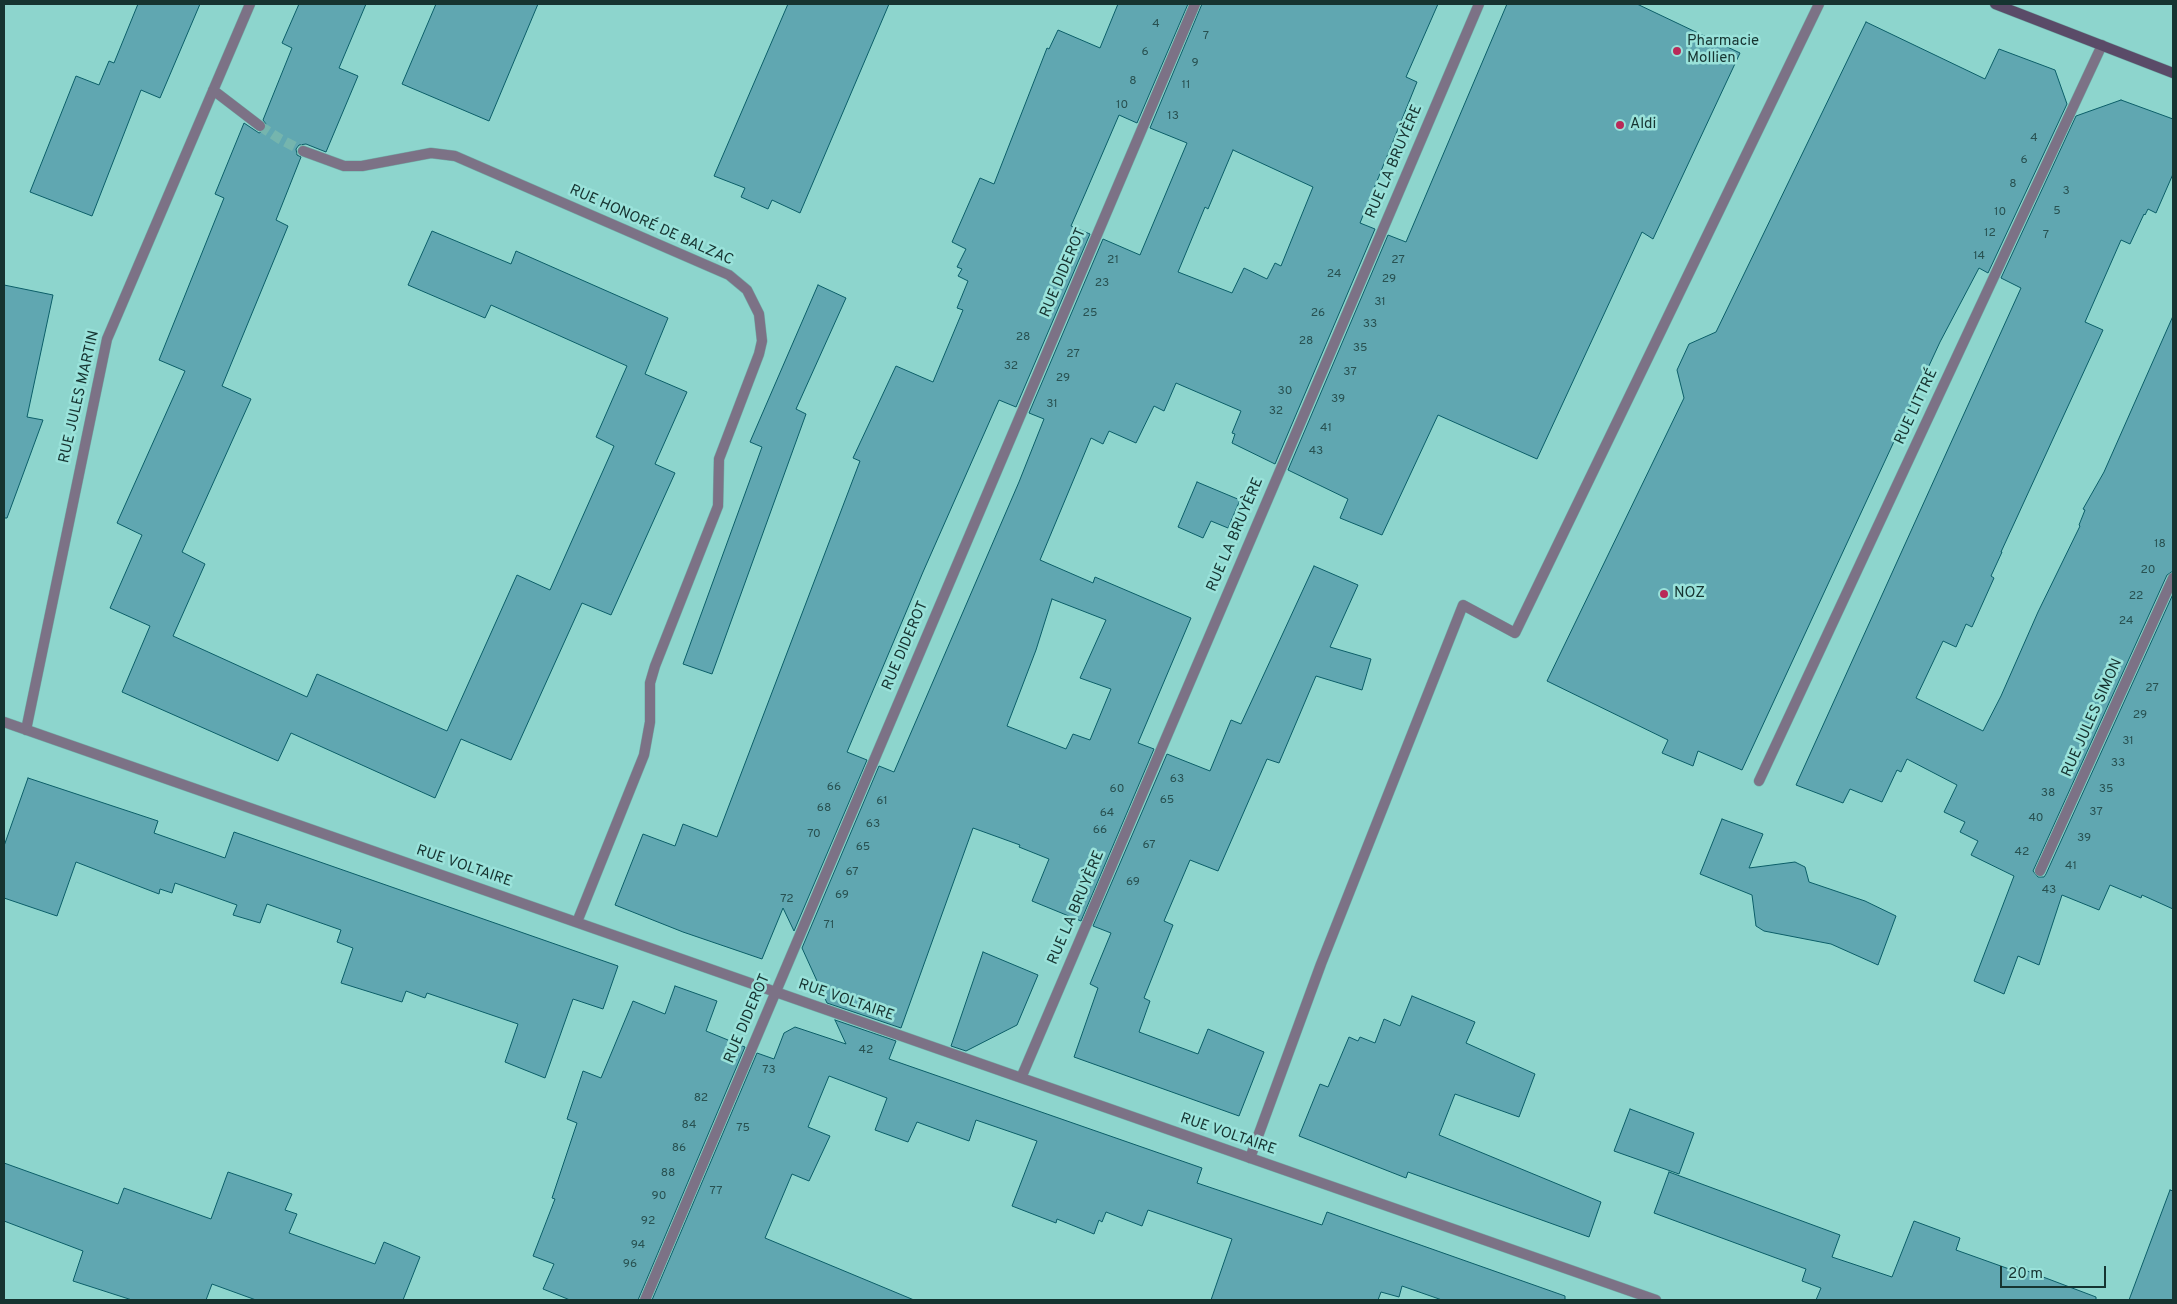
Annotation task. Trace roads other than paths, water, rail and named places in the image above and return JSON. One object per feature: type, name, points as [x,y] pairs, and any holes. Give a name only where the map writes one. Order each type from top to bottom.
[{"type":"street","name":"RUE JULES MARTIN","points":[[26,730],[107,339],[250,4]]},
{"type":"street","name":"RUE DIDEROT","points":[[645,1300],[1195,4]]},
{"type":"street","name":"RUE LA BRUYÈRE","points":[[1021,1078],[1479,4]]},
{"type":"street","points":[[1250,1158],[1322,964],[1463,605],[1515,633],[1819,4]]},
{"type":"street","points":[[1995,4],[2173,73]]},
{"type":"street","name":"RUE LITTRÉ","points":[[1759,781],[2102,45]]},
{"type":"street","points":[[213,90],[260,126]]},
{"type":"street","name":"RUE HONORÉ DE BALZAC","points":[[303,150],[344,166],[362,166],[431,153],[455,156],[728,275],[747,290],[759,314],[762,341],[759,354],[719,459],[718,506],[650,683],[650,722],[644,755],[577,922]]},
{"type":"street","name":"RUE JULES SIMON","points":[[2040,871],[2173,578]]},
{"type":"street","name":"RUE VOLTAIRE","points":[[4,722],[1656,1300]]},
{"type":"tunnel","points":[[260,126],[303,151]]},
{"type":"place","name":"Pharmacie Mollien","points":[[1677,51]]},
{"type":"place","name":"Aldi","points":[[1620,125]]},
{"type":"place","name":"NOZ","points":[[1664,594]]}]
